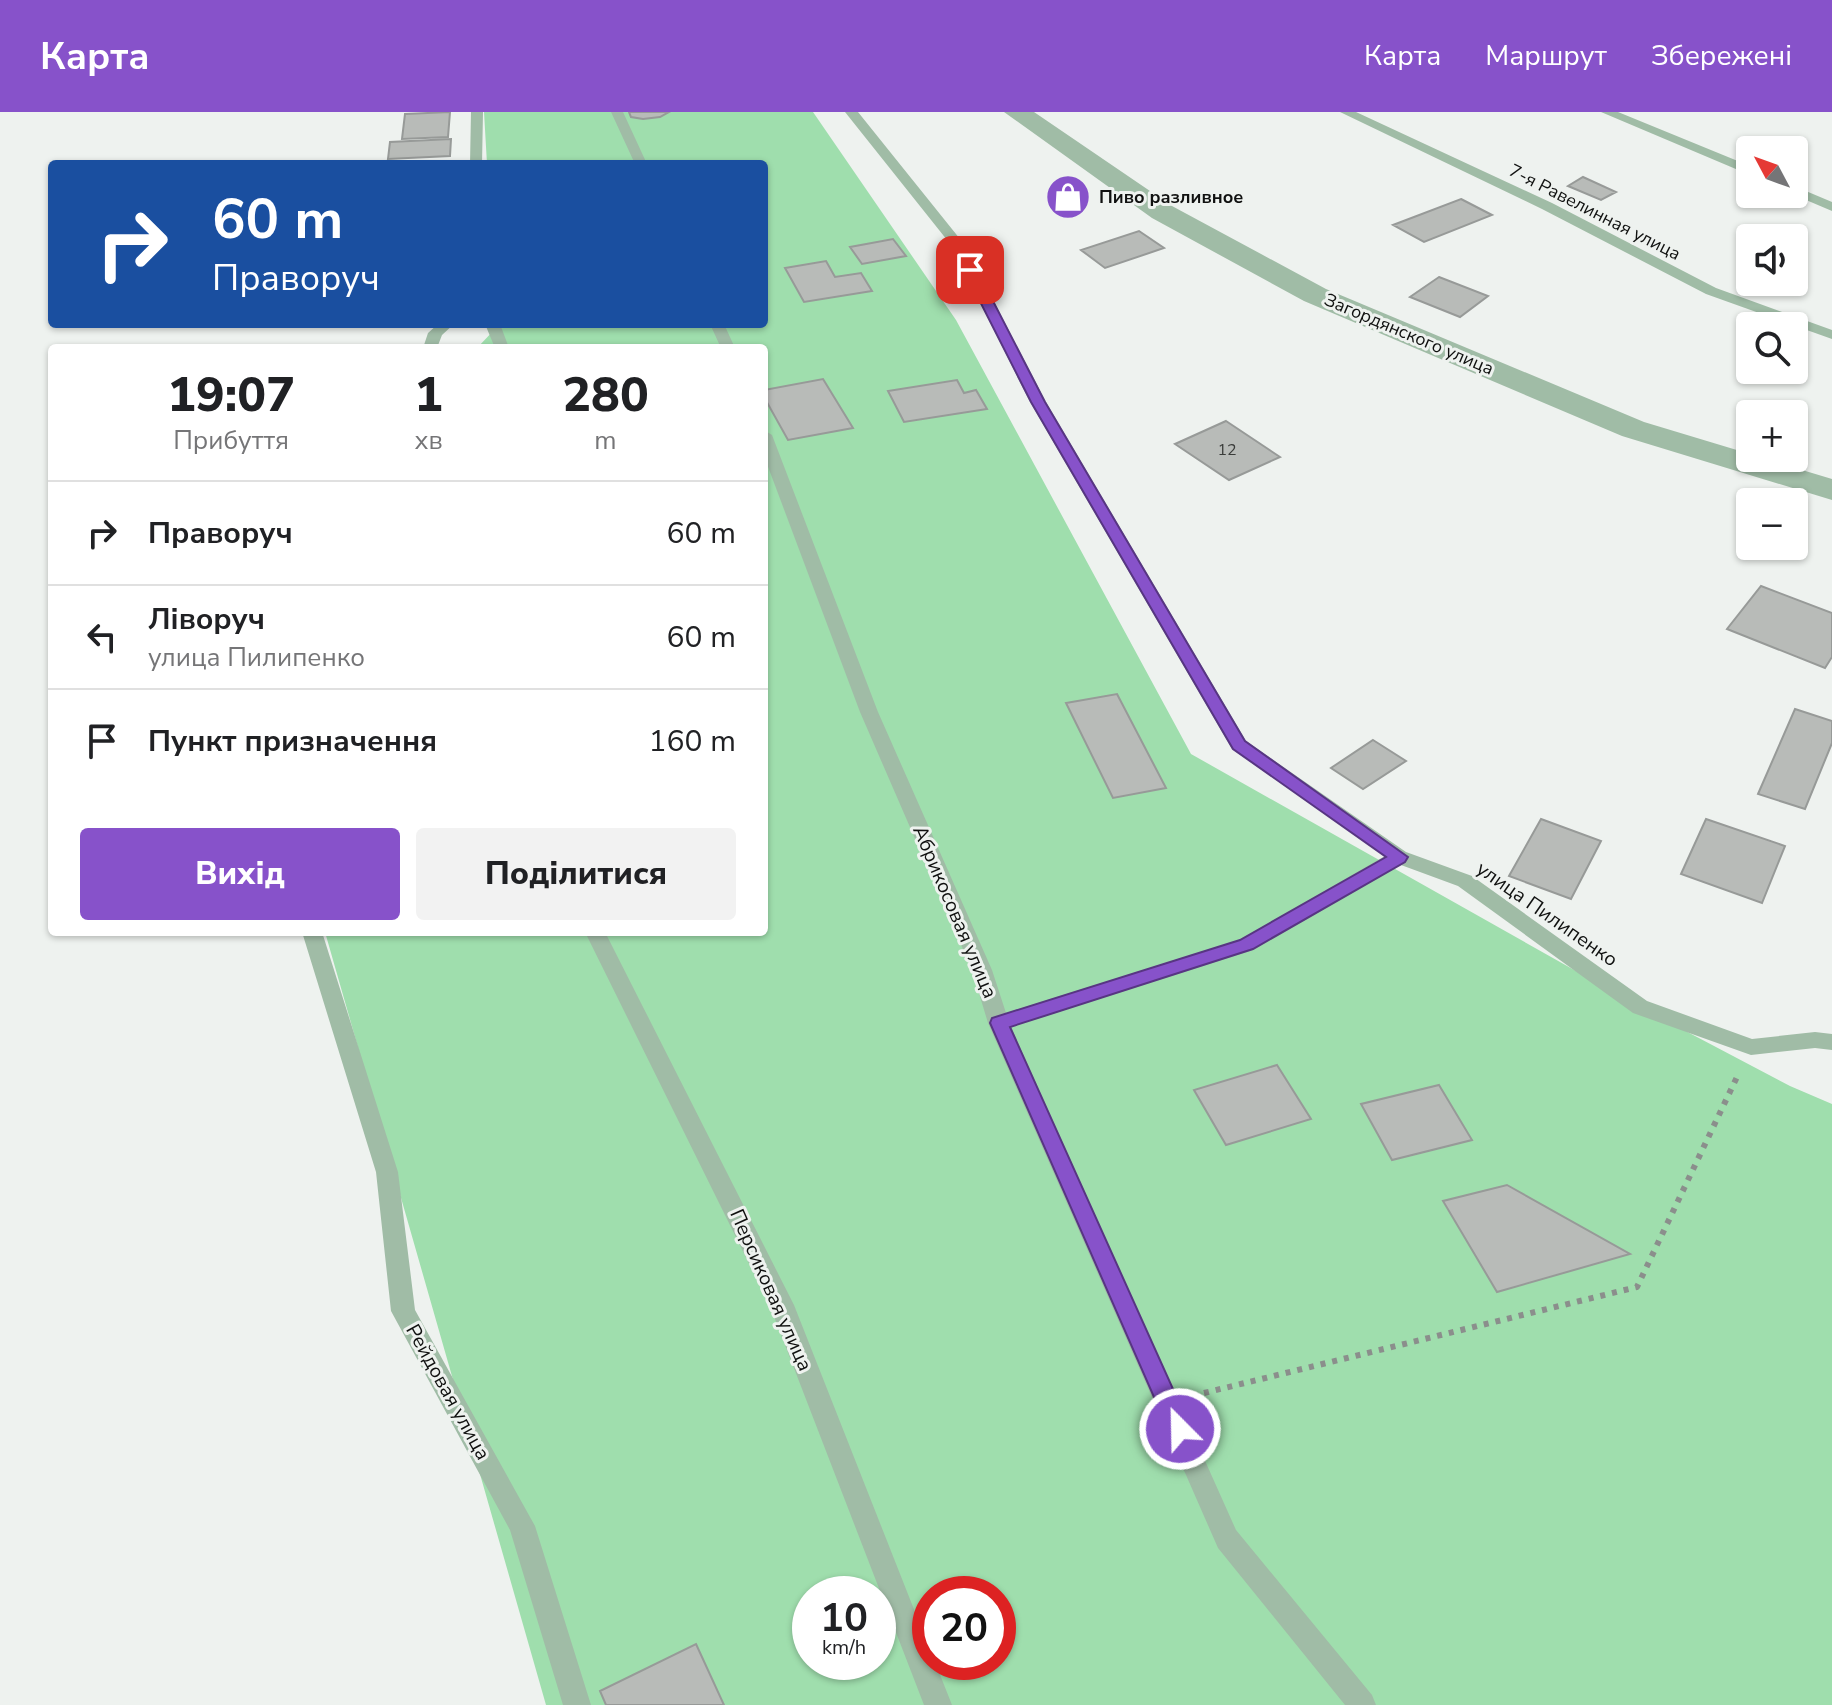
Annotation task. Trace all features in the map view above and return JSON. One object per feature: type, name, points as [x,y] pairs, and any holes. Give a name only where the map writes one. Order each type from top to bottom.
[{"type":"street","name":"Загордянского улица","points":[[1017,112],[1162,212],[1315,295],[1633,429],[1829,483]]},
{"type":"lane","points":[[476,160],[477,112]]},
{"type":"lane","points":[[617,112],[639,160]]},
{"type":"lane","name":"улица Пилипенко","points":[[851,112],[957,244],[1038,402],[1239,745],[1399,857],[1465,881],[1640,1007],[1751,1047],[1815,1040],[1832,1042]]},
{"type":"lane","name":"7-я Равелинная улица","points":[[1346,112],[1547,206],[1711,291],[1832,335]]},
{"type":"lane","points":[[1607,112],[1736,165]]},
{"type":"lane","points":[[1808,196],[1832,207]]},
{"type":"lane","name":"Абрикосовая улица","points":[[768,446],[869,712],[982,970],[999,1023],[1227,1539],[1362,1705]]},
{"type":"lane","points":[[999,1023],[1246,945],[1399,857]]},
{"type":"lane","name":"Рейдовая улица","points":[[313,936],[387,1172],[403,1311],[522,1526],[577,1705]]},
{"type":"lane","name":"Персиковая улица","points":[[597,936],[782,1305],[938,1705]]},
{"type":"path","points":[[1168,1401],[1637,1287],[1751,1047]]},
{"type":"green space","points":[[484,112],[813,112],[956,320],[1191,754],[1640,1007],[1790,1086],[1832,1104],[1832,1705],[546,1705],[326,936],[768,936],[768,344],[481,344],[496,328],[768,328],[768,160],[487,160]]},
{"type":"building","points":[[450,112],[448,137],[402,139],[405,114]]},
{"type":"building","points":[[629,112],[669,112],[660,117],[643,119],[631,117]]},
{"type":"building","points":[[451,139],[450,156],[388,159],[390,142]]},
{"type":"building","points":[[1583,177],[1616,192],[1601,200],[1568,186]]},
{"type":"building","points":[[1067,188],[1088,201],[1077,205],[1056,192]]},
{"type":"building","points":[[1461,199],[1492,215],[1424,242],[1393,225]]},
{"type":"building","points":[[1139,231],[1164,248],[1105,268],[1081,250]]},
{"type":"building","points":[[893,239],[906,256],[862,264],[850,247]]},
{"type":"building","points":[[826,261],[835,277],[861,273],[872,291],[804,302],[785,268]]},
{"type":"building","points":[[1439,277],[1488,296],[1460,317],[1410,297]]},
{"type":"building","points":[[823,379],[853,428],[788,440],[768,404],[768,389]]},
{"type":"building","points":[[957,380],[964,393],[976,390],[987,409],[904,422],[888,391]]},
{"type":"building","points":[[1226,421],[1280,457],[1229,480],[1175,444]]},
{"type":"building","points":[[1761,586],[1832,613],[1832,657],[1825,668],[1727,629]]},
{"type":"building","points":[[1117,694],[1166,788],[1113,798],[1066,703]]},
{"type":"building","points":[[1795,709],[1832,721],[1832,743],[1805,809],[1758,794]]},
{"type":"building","points":[[1373,740],[1406,761],[1363,789],[1331,768]]},
{"type":"building","points":[[1541,819],[1601,841],[1571,899],[1509,876]]},
{"type":"building","points":[[1706,819],[1785,846],[1762,903],[1681,874]]},
{"type":"building","points":[[1277,1065],[1311,1119],[1226,1145],[1194,1090]]},
{"type":"building","points":[[1439,1085],[1472,1140],[1392,1160],[1361,1104]]},
{"type":"building","points":[[1507,1185],[1630,1254],[1497,1292],[1443,1201]]},
{"type":"building","points":[[696,1644],[724,1705],[606,1705],[600,1691]]},
{"type":"place","name":"Пиво разливное","points":[[1068,197]]},
{"type":"route","points":[[970,270],[1038,402],[1239,745],[1399,857],[1246,945],[999,1023],[1180,1429]]}]
